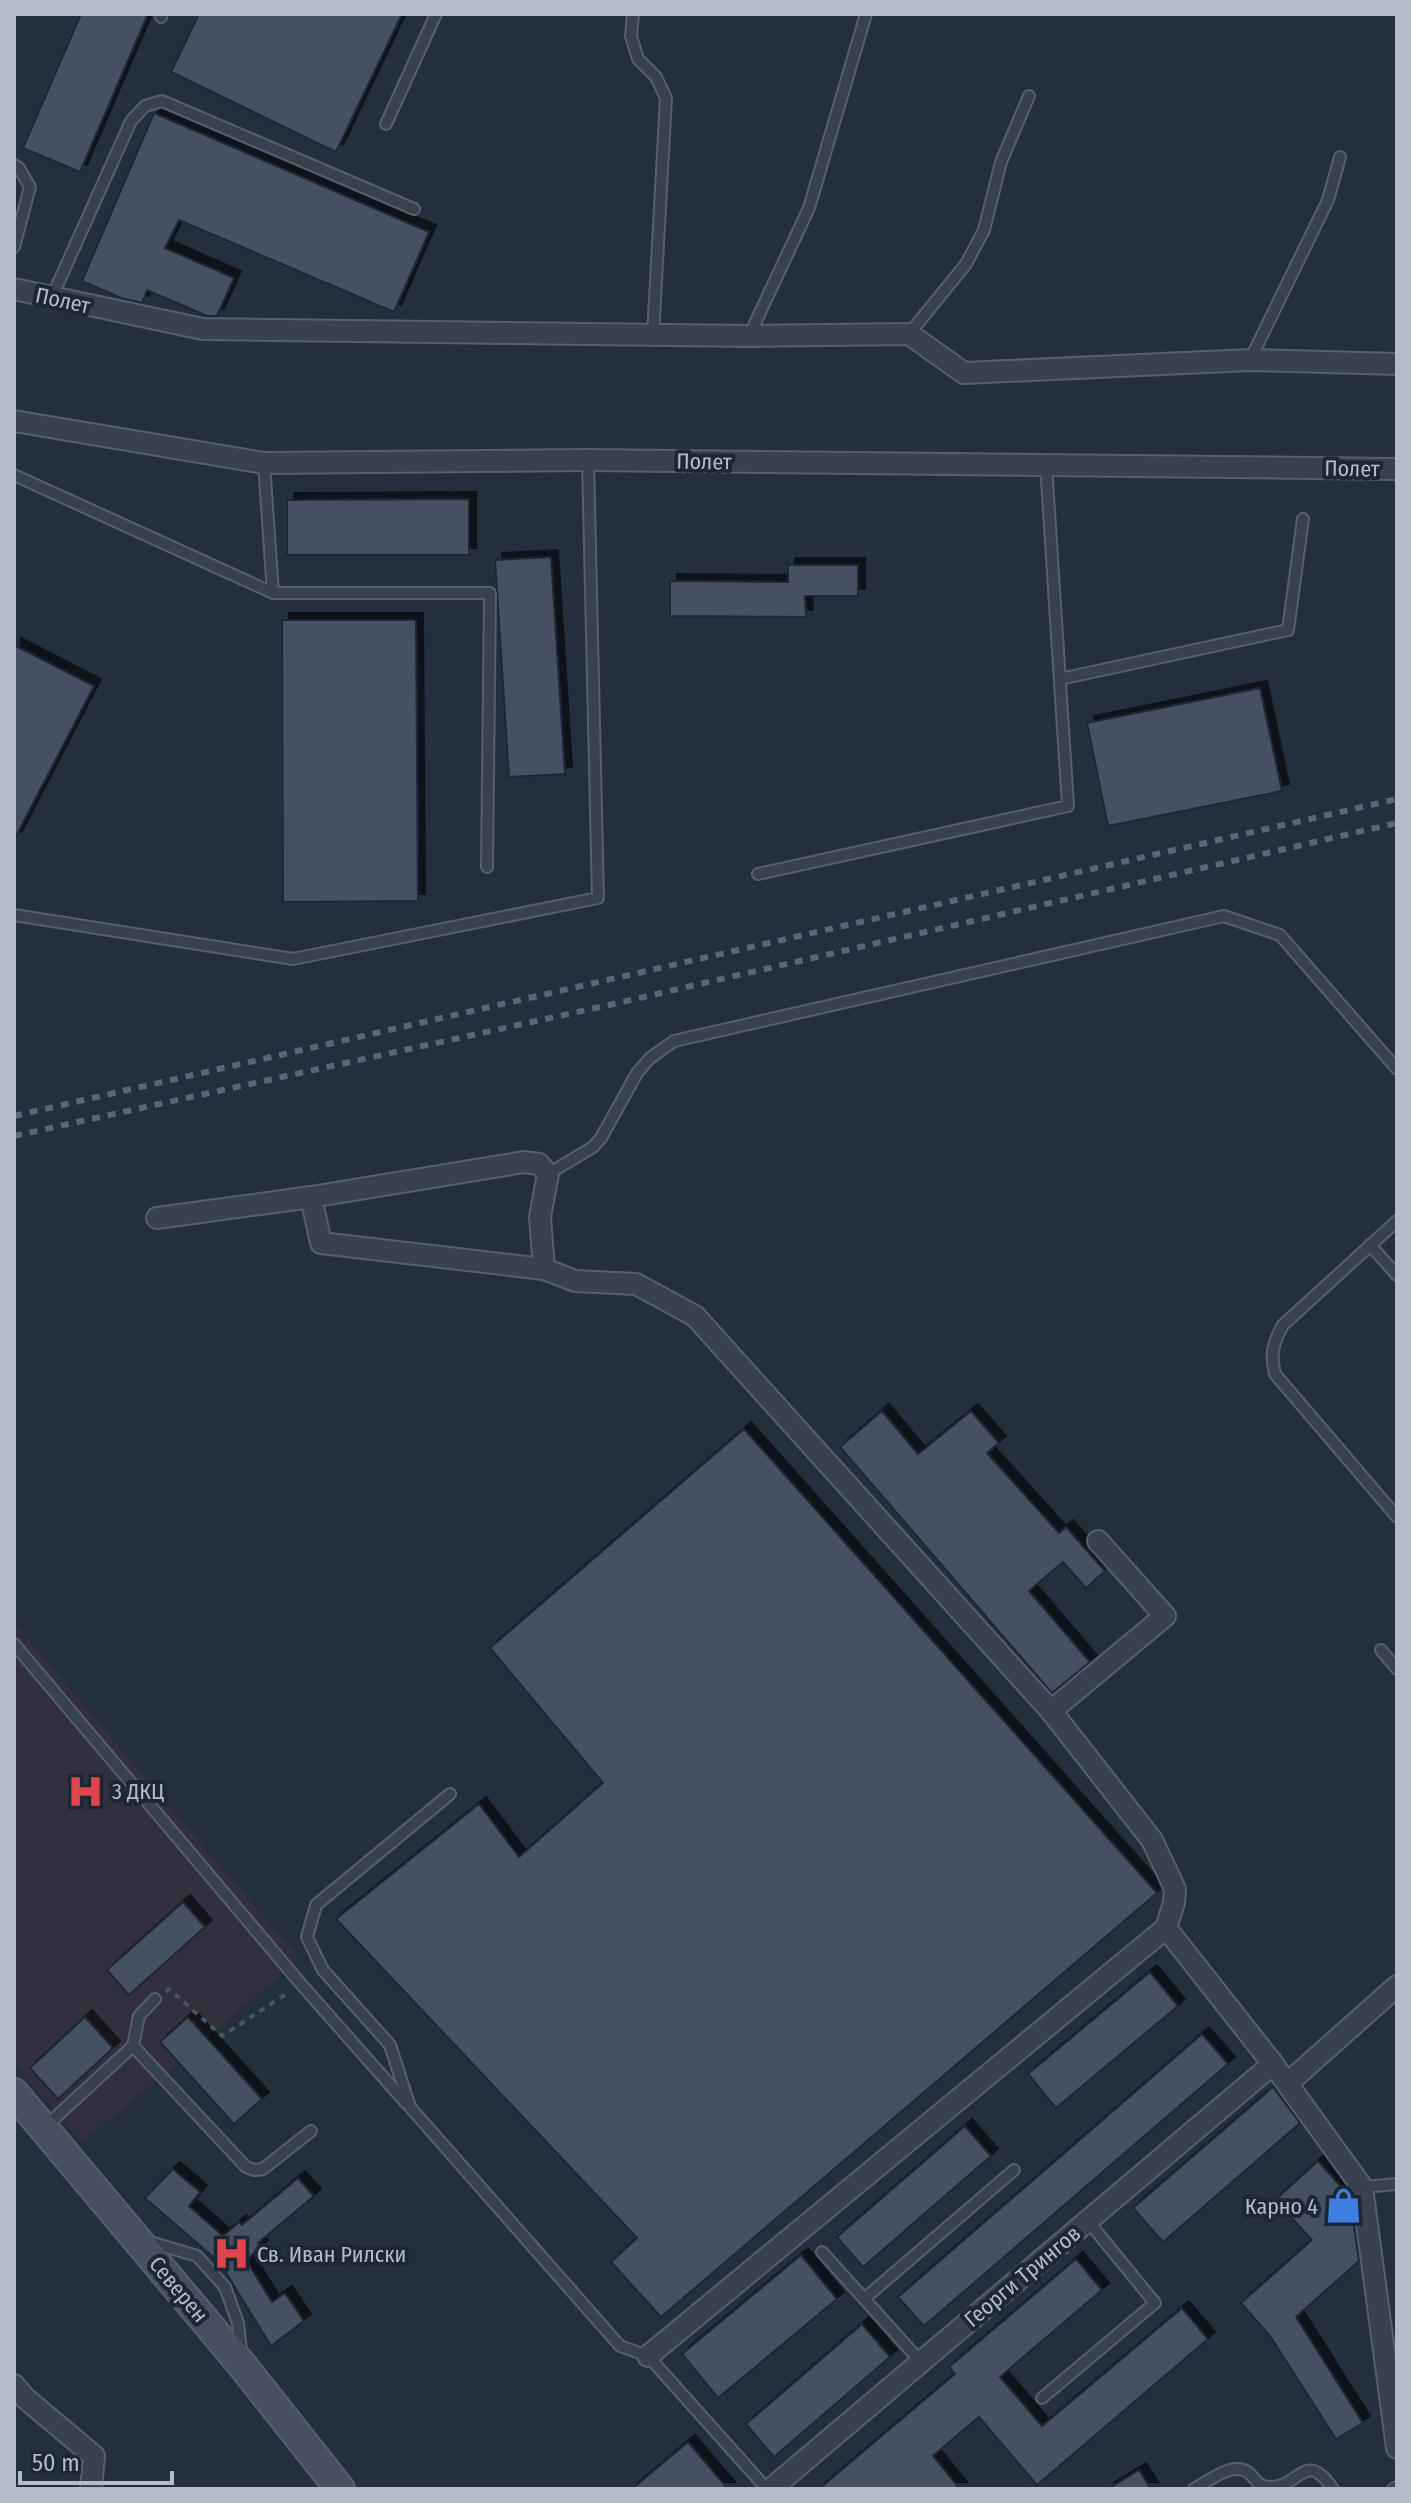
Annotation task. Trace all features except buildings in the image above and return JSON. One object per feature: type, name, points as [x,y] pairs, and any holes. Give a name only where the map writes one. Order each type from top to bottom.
[{"type":"main road","name":"Северен","points":[[14,2093],[242,2365],[340,2489]]},
{"type":"street","name":"Полет","points":[[14,289],[203,329],[749,336],[909,334]]},
{"type":"street","points":[[909,334],[964,373],[1250,360],[1397,364]]},
{"type":"street","name":"Полет","points":[[14,421],[264,463],[588,460],[1397,469]]},
{"type":"street","points":[[157,1218],[311,1197],[524,1162],[539,1164],[548,1174],[540,1217],[544,1269]]},
{"type":"street","points":[[311,1197],[321,1243],[544,1269],[575,1281],[636,1284],[695,1316],[1051,1711],[1152,1840],[1175,1889],[1166,1928],[648,2356]]},
{"type":"street","points":[[1051,1711],[1165,1616],[1098,1541]]},
{"type":"street","points":[[1166,1928],[1288,2083],[1362,2187],[1397,2448]]},
{"type":"street","points":[[1288,2083],[1397,1986]]},
{"type":"street","name":"Георги Трингов","points":[[769,2489],[1273,2064]]},
{"type":"street","points":[[14,2385],[25,2398],[94,2456],[91,2489]]},
{"type":"lane","points":[[386,124],[436,14]]},
{"type":"lane","points":[[633,14],[631,36],[638,59],[656,77],[666,98],[653,335]]},
{"type":"lane","points":[[749,336],[809,208],[866,14]]},
{"type":"lane","points":[[909,334],[966,264],[984,230],[1001,162],[1029,96]]},
{"type":"lane","points":[[52,297],[131,121],[145,106],[162,101],[414,209]]},
{"type":"lane","points":[[1250,360],[1328,200],[1340,157]]},
{"type":"lane","points":[[14,165],[30,187],[14,247]]},
{"type":"lane","points":[[14,915],[293,959],[598,898],[588,460]]},
{"type":"lane","points":[[264,463],[273,593]]},
{"type":"lane","points":[[758,874],[1068,806],[1046,465]]},
{"type":"lane","points":[[14,475],[273,593],[490,593],[487,867]]},
{"type":"lane","points":[[1060,679],[1288,630],[1303,519]]},
{"type":"lane","points":[[548,1174],[593,1147],[637,1073],[650,1058],[674,1041],[1224,916],[1280,935],[1397,1069]]},
{"type":"lane","points":[[1397,1221],[1283,1325],[1273,1344],[1272,1361],[1275,1374],[1397,1517]]},
{"type":"lane","points":[[1370,1245],[1397,1275]]},
{"type":"lane","points":[[14,1644],[301,1984],[620,2346],[648,2356],[769,2489]]},
{"type":"lane","points":[[1381,1650],[1397,1669]]},
{"type":"lane","points":[[410,2107],[390,2045],[323,1970],[307,1937],[316,1905],[450,1794]]},
{"type":"lane","points":[[44,2128],[133,2046],[139,2016],[155,1999]]},
{"type":"lane","points":[[133,2046],[246,2167],[263,2169],[311,2131]]},
{"type":"lane","points":[[864,2299],[1014,2170]]},
{"type":"lane","points":[[1362,2187],[1397,2184]]},
{"type":"lane","points":[[1042,2398],[1155,2303],[1088,2221]]},
{"type":"lane","points":[[822,2252],[921,2362]]},
{"type":"lane","points":[[1194,2489],[1230,2469],[1240,2468],[1250,2473],[1257,2484],[1268,2488],[1279,2486],[1300,2472],[1312,2470],[1325,2476],[1333,2489]]},
{"type":"path","points":[[155,1999],[169,1989],[222,2036],[301,1984]]},
{"type":"shaded area","name":"3 ДКЦ","points":[[14,1623],[300,1959],[82,2143],[14,2063]]},
{"type":"railway","points":[[14,1116],[1397,799]]},
{"type":"railway","points":[[14,1136],[609,1005],[1397,823]]},
{"type":"place","name":"3 ДКЦ","points":[[86,1791]]},
{"type":"place","name":"Карно 4","points":[[1344,2206]]},
{"type":"place","name":"Св. Иван Рилски","points":[[231,2254]]}]
